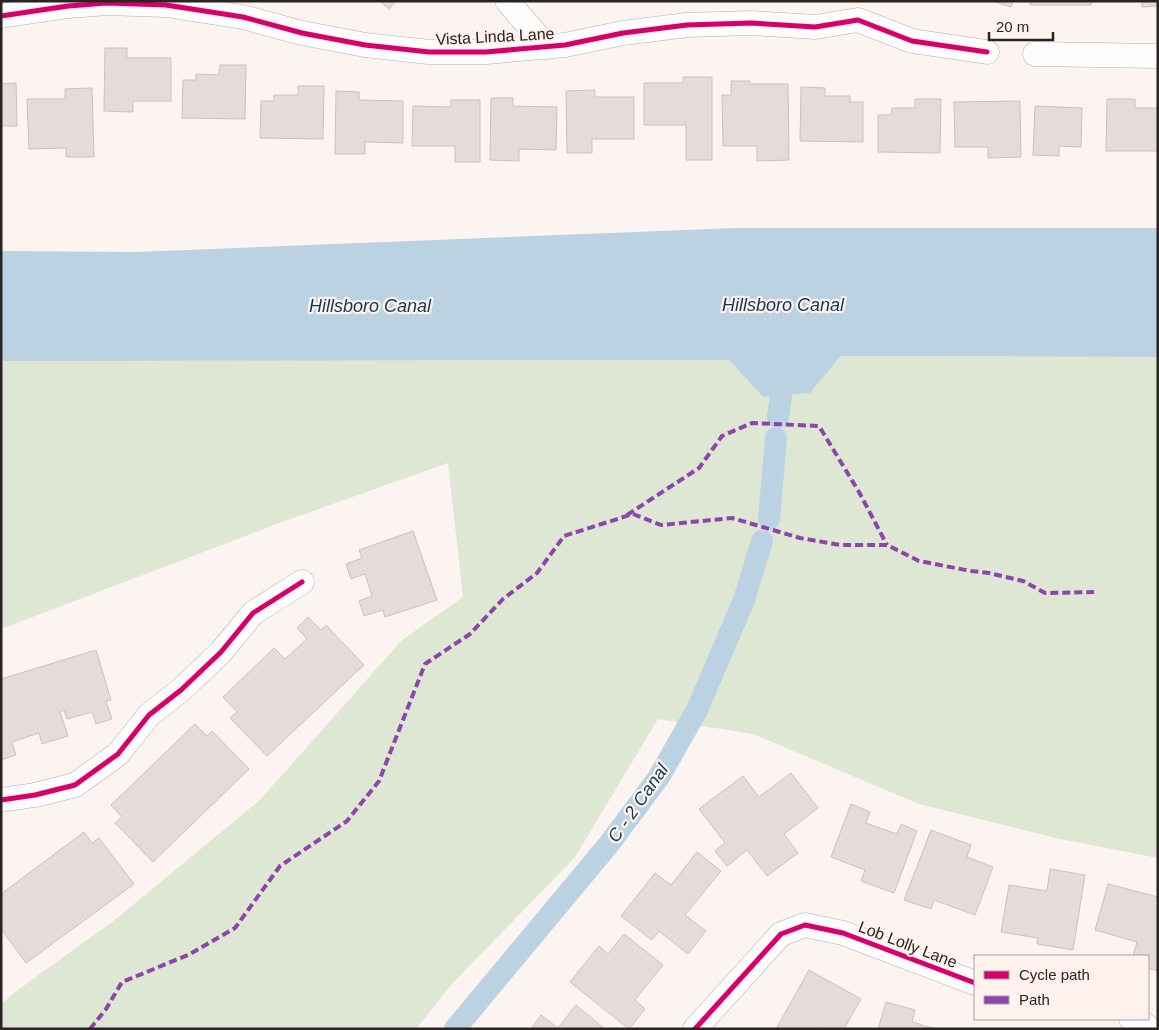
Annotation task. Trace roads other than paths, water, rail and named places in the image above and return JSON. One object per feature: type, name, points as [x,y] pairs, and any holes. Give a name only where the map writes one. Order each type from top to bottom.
[{"type":"street","points":[[507,1],[547,47]]},
{"type":"street","name":"Vista Linda Lane","points":[[1,16],[68,6],[107,3],[166,5],[243,17],[302,33],[365,46],[438,52],[486,52],[547,47],[623,33],[687,25],[751,23],[815,27],[853,10],[912,41],[987,52]]},
{"type":"street","points":[[1035,54],[1158,56]]},
{"type":"street","points":[[1,800],[35,795],[76,785],[118,754],[149,715],[181,690],[221,652],[253,613],[302,582]]},
{"type":"street","name":"Lob Lolly Lane","points":[[695,1029],[781,934],[805,925],[842,933],[974,983]]},
{"type":"street","points":[[1138,1020],[1150,1029]]},
{"type":"water","name":"Hillsboro Canal","points":[[736,228],[1158,228],[1158,357],[841,356],[810,393],[763,397],[729,360],[1,361],[1,251],[136,252]]},
{"type":"waterway","points":[[778,417],[781,395],[780,364]]},
{"type":"waterway","name":"C - 2 Canal","points":[[769,519],[776,438]]},
{"type":"waterway","name":"C - 2 Canal","points":[[455,1029],[609,844],[659,777],[697,710],[744,600],[762,541]]}]
